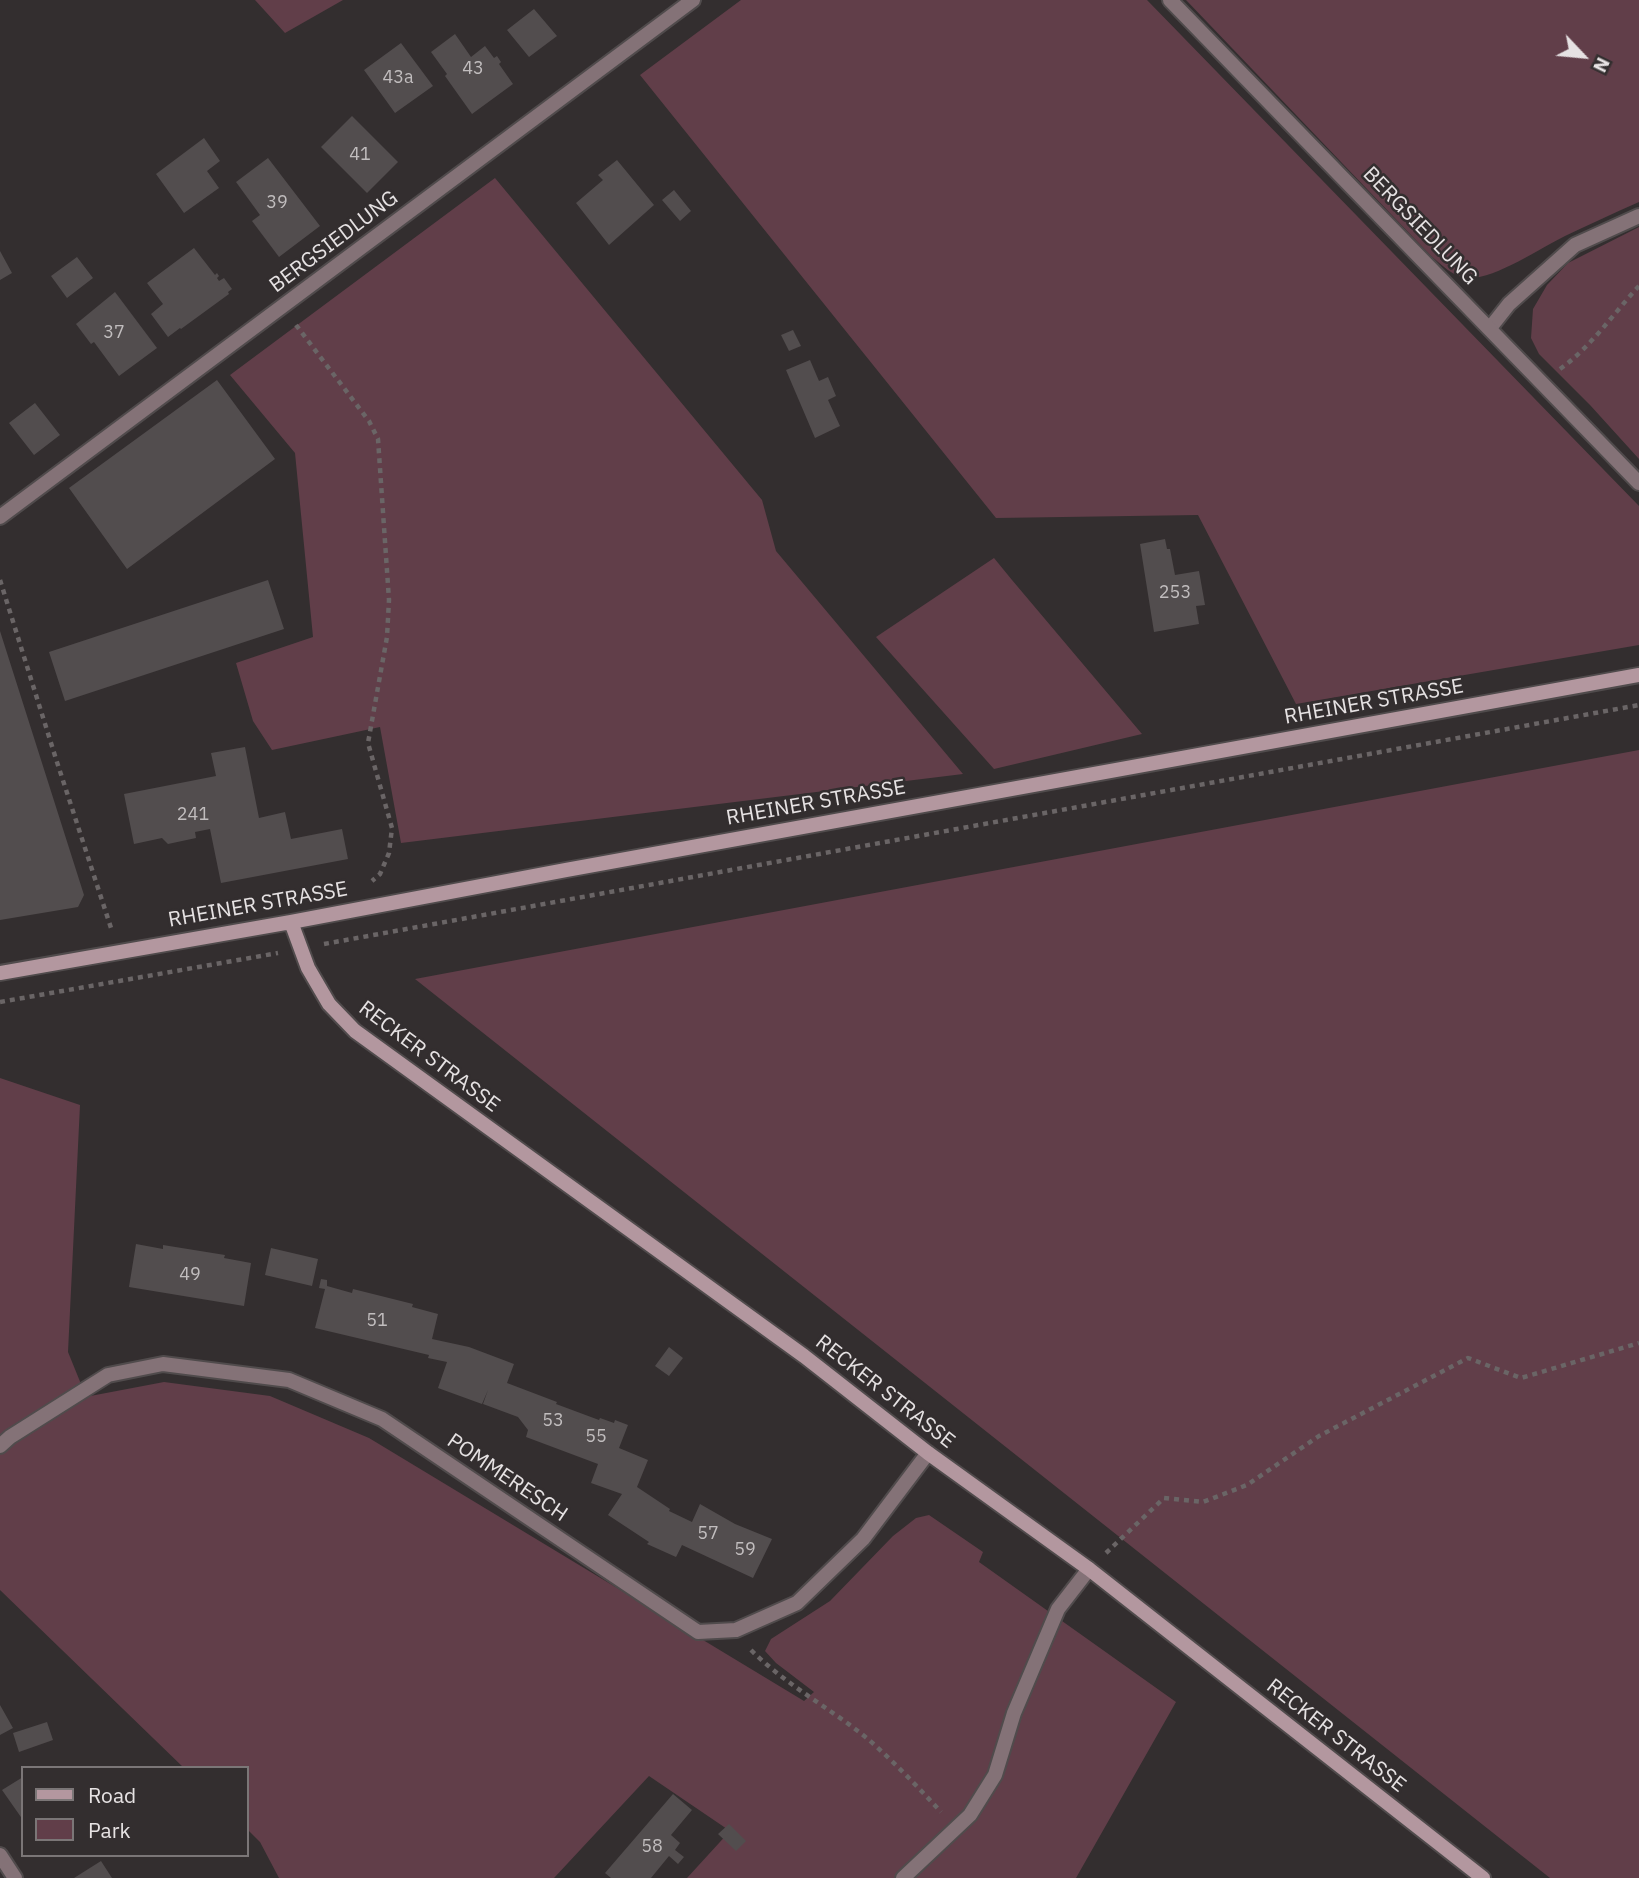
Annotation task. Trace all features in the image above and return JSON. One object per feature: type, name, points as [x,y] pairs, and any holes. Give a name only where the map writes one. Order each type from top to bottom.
[{"type":"main road","name":"RHEINER STRASSE","points":[[0,973],[1639,675]]},
{"type":"main road","name":"RECKER STRASSE","points":[[290,922],[308,968],[329,1004],[355,1031],[804,1356],[928,1453],[1089,1569],[1483,1878]]},
{"type":"street","name":"BERGSIEDLUNG","points":[[0,517],[693,0]]},
{"type":"street","name":"BERGSIEDLUNG","points":[[1170,0],[1639,484]]},
{"type":"street","points":[[1490,328],[1509,304],[1575,245],[1639,216]]},
{"type":"street","name":"POMMERESCH","points":[[0,1446],[9,1437],[108,1375],[163,1364],[289,1380],[382,1419],[698,1632],[736,1630],[797,1603],[863,1539],[928,1453]]},
{"type":"street","points":[[904,1878],[970,1815],[995,1775],[1014,1713],[1058,1609],[1089,1569]]},
{"type":"street","points":[[0,1855],[15,1878]]},
{"type":"path","points":[[1541,381],[1568,363],[1639,286]]},
{"type":"path","points":[[282,307],[369,421],[378,439],[389,600],[387,636],[368,743],[392,828],[389,853],[380,874],[370,883]]},
{"type":"path","points":[[0,580],[55,759],[112,930],[104,954],[110,983]]},
{"type":"path","points":[[0,1002],[1639,705]]},
{"type":"path","points":[[1089,1569],[1164,1498],[1203,1502],[1247,1485],[1319,1436],[1468,1359],[1521,1378],[1639,1343]]},
{"type":"path","points":[[731,1630],[767,1665],[866,1738],[905,1774],[956,1828]]},
{"type":"green space","points":[[255,0],[343,0],[285,33]]},
{"type":"green space","points":[[741,0],[1147,0],[1639,506],[1639,645],[1296,704],[1198,515],[996,518],[640,75]]},
{"type":"green space","points":[[1186,0],[1639,0],[1639,202],[1565,236],[1503,269],[1478,277],[1457,275],[1431,256]]},
{"type":"green space","points":[[495,178],[762,500],[776,551],[963,774],[401,843],[380,727],[272,750],[253,721],[236,663],[313,637],[295,453],[230,375]]},
{"type":"green space","points":[[1639,227],[1639,459],[1539,354],[1531,338],[1533,309],[1547,285],[1568,263]]},
{"type":"green space","points":[[994,558],[1142,734],[994,769],[876,637]]},
{"type":"green space","points":[[1639,750],[1639,1878],[1550,1878],[415,979]]},
{"type":"green space","points":[[0,1078],[80,1105],[68,1352],[81,1384],[16,1425],[0,1439]]},
{"type":"green space","points":[[164,1382],[270,1396],[369,1438],[804,1701],[814,1692],[776,1663],[765,1651],[771,1639],[830,1601],[893,1536],[916,1518],[929,1515],[983,1552],[979,1562],[1176,1702],[1076,1878],[687,1878],[730,1831],[649,1776],[554,1878],[279,1878],[260,1842],[248,1830],[248,1766],[182,1766],[0,1590],[0,1454],[12,1443],[85,1397]]},
{"type":"building","points":[[534,9],[557,36],[529,57],[507,30]]},
{"type":"building","points":[[455,34],[471,57],[485,46],[494,58],[497,56],[501,62],[499,64],[513,84],[472,114],[431,52]]},
{"type":"building","points":[[401,43],[433,86],[395,113],[364,70]]},
{"type":"building","points":[[352,116],[398,162],[367,193],[321,147]]},
{"type":"building","points":[[204,138],[220,161],[207,171],[219,188],[184,213],[156,174]]},
{"type":"building","points":[[268,158],[320,226],[279,257],[252,221],[260,215],[236,182]]},
{"type":"building","points":[[617,160],[654,205],[609,245],[576,203],[603,180],[598,175]]},
{"type":"building","points":[[674,190],[691,211],[680,221],[662,200]]},
{"type":"building","points":[[194,248],[215,275],[217,273],[219,281],[224,278],[232,289],[229,294],[168,337],[151,314],[163,304],[147,283]]},
{"type":"building","points":[[0,251],[12,273],[0,280]]},
{"type":"building","points":[[77,257],[93,278],[67,298],[51,276]]},
{"type":"building","points":[[115,292],[157,348],[119,376],[94,342],[91,344],[76,324]]},
{"type":"building","points":[[793,330],[801,346],[789,351],[781,335]]},
{"type":"building","points":[[810,360],[819,381],[828,377],[836,396],[828,400],[840,426],[815,438],[786,370]]},
{"type":"building","points":[[217,380],[275,459],[127,569],[69,488]]},
{"type":"building","points":[[35,403],[60,435],[34,455],[9,423]]},
{"type":"building","points":[[1165,539],[1167,549],[1170,549],[1175,575],[1199,571],[1205,605],[1196,606],[1199,624],[1154,632],[1140,544]]},
{"type":"building","points":[[268,580],[284,629],[65,701],[49,652]]},
{"type":"building","points":[[0,631],[84,895],[78,907],[0,920]]},
{"type":"building","points":[[245,747],[259,818],[285,812],[291,839],[342,829],[348,859],[221,883],[210,829],[195,832],[196,838],[168,844],[162,838],[134,844],[124,794],[216,776],[211,753]]},
{"type":"building","points":[[136,1244],[163,1249],[163,1245],[225,1255],[224,1258],[251,1263],[244,1306],[129,1287]]},
{"type":"building","points":[[271,1248],[318,1259],[312,1286],[265,1275]]},
{"type":"building","points":[[321,1279],[327,1280],[327,1286],[352,1293],[353,1289],[413,1304],[412,1307],[438,1314],[432,1339],[469,1347],[514,1364],[507,1383],[599,1420],[600,1418],[614,1423],[615,1420],[628,1425],[619,1448],[648,1460],[637,1487],[670,1509],[669,1511],[692,1522],[700,1504],[735,1524],[772,1539],[753,1578],[682,1545],[676,1557],[647,1544],[649,1542],[608,1515],[622,1494],[591,1483],[598,1464],[526,1437],[528,1430],[518,1417],[483,1404],[488,1390],[482,1404],[438,1388],[447,1362],[428,1358],[429,1355],[315,1328],[325,1289],[319,1288]]},
{"type":"building","points":[[669,1347],[683,1358],[669,1376],[655,1366]]},
{"type":"building","points":[[0,1705],[13,1728],[0,1735]]},
{"type":"building","points":[[47,1722],[53,1740],[19,1752],[13,1733]]},
{"type":"building","points":[[21,1778],[21,1817],[2,1790]]},
{"type":"building","points":[[673,1794],[692,1810],[671,1835],[680,1843],[675,1850],[684,1857],[678,1864],[669,1856],[651,1878],[611,1878],[605,1873]]},
{"type":"building","points":[[729,1824],[746,1841],[736,1851],[718,1834]]},
{"type":"building","points":[[101,1861],[112,1878],[74,1878]]}]
